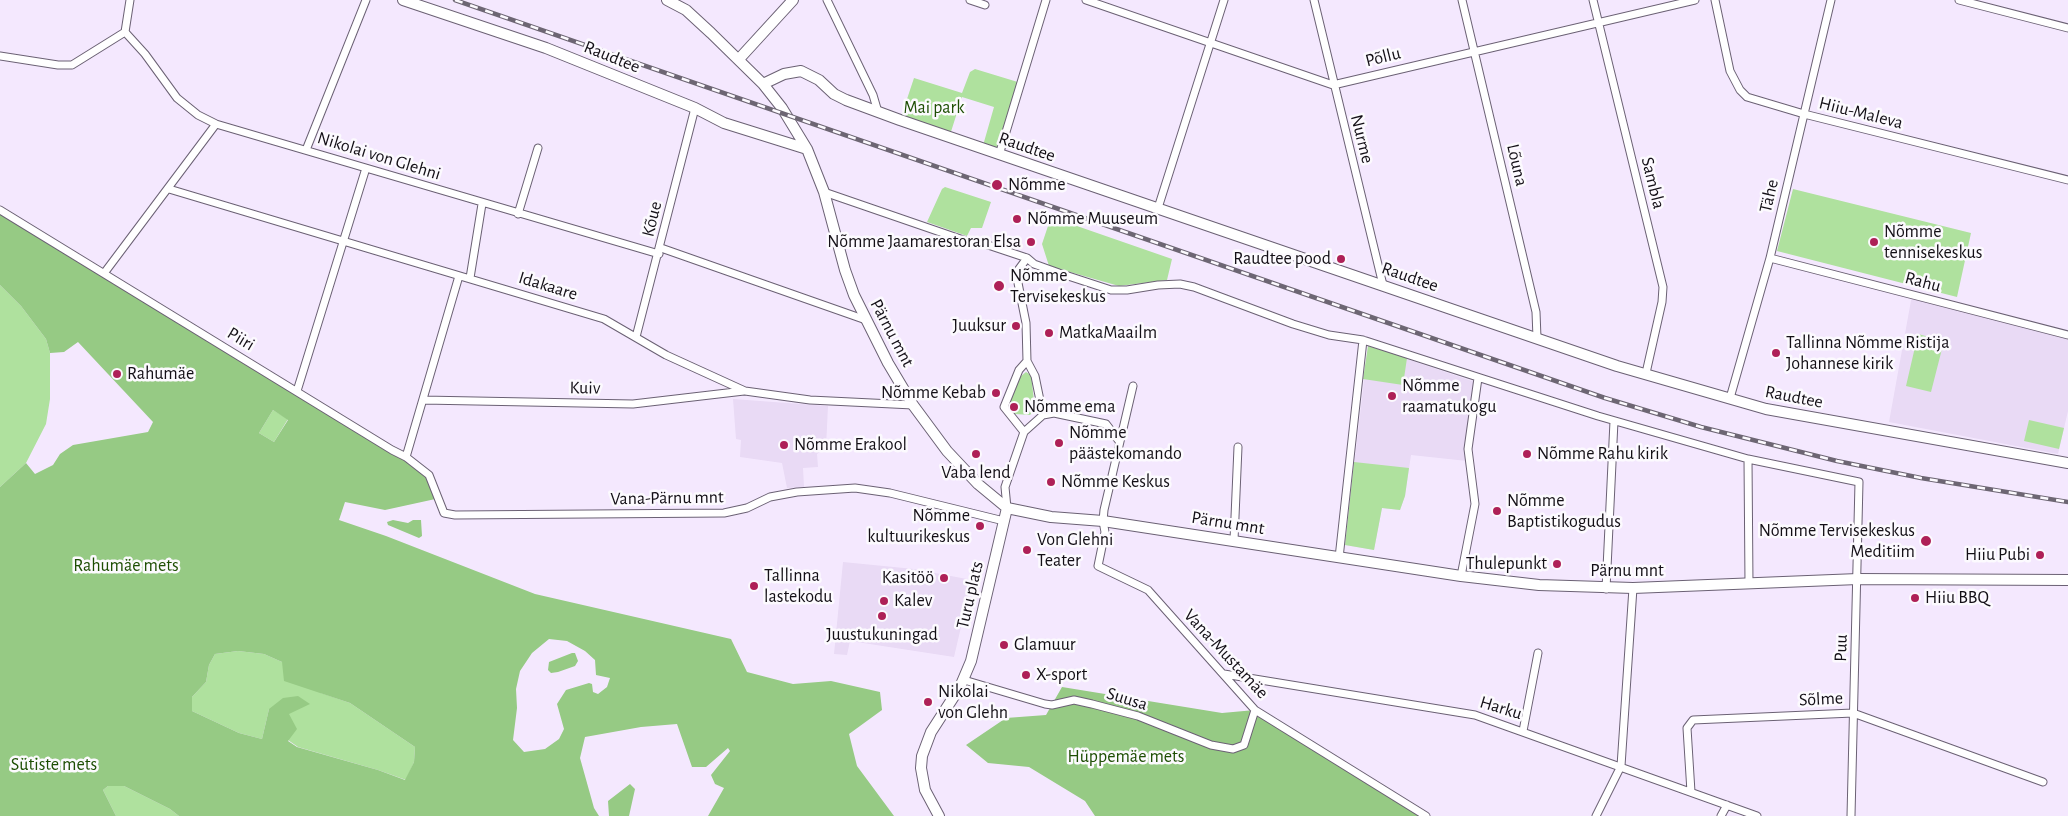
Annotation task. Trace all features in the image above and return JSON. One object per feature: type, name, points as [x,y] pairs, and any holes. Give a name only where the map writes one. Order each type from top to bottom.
[{"type":"main road","name":"Raudtee","points":[[403,0],[546,48],[695,108],[724,123],[807,149]]},
{"type":"main road","name":"Pärnu mnt","points":[[667,0],[686,10],[763,84],[782,108],[807,149],[824,192],[845,270],[866,320],[913,405],[947,451],[978,484],[1007,508],[1052,517],[1102,521],[1234,540],[1339,558],[1530,585],[1633,588],[1858,579],[2068,580]]},
{"type":"main road","points":[[739,60],[793,0]]},
{"type":"main road","name":"Raudtee","points":[[763,84],[784,74],[802,71],[819,80],[834,94],[878,112],[998,155],[1537,338],[1766,409],[2068,463]]},
{"type":"main road","name":"Turu plats","points":[[939,816],[925,790],[921,768],[922,756],[931,732],[962,684],[971,661],[1007,508]]},
{"type":"street","points":[[0,56],[58,66],[72,65],[125,32],[130,0]]},
{"type":"street","points":[[306,150],[366,0]]},
{"type":"street","points":[[827,0],[873,95],[878,112]]},
{"type":"street","points":[[970,0],[985,5]]},
{"type":"street","points":[[998,155],[1046,0]]},
{"type":"street","points":[[1086,0],[1210,44],[1333,84]]},
{"type":"street","points":[[1158,208],[1224,0]]},
{"type":"street","name":"Nurme","points":[[1314,0],[1383,285]]},
{"type":"street","name":"Lõuna","points":[[1462,0],[1536,312],[1537,338]]},
{"type":"street","name":"Sambla","points":[[1593,0],[1663,287],[1662,302],[1646,373]]},
{"type":"street","name":"Põllu","points":[[1333,84],[1474,50],[1599,24],[1695,0]]},
{"type":"street","name":"Hiiu-Maleva","points":[[1715,0],[1730,71],[1740,90],[1747,96],[1804,114],[2068,180]]},
{"type":"street","name":"Tähe","points":[[1730,398],[1770,258],[1831,0]]},
{"type":"street","points":[[1960,0],[2068,28]]},
{"type":"street","name":"Nikolai von Glehni","points":[[125,32],[145,54],[177,98],[198,115],[216,124],[482,204],[660,251],[866,320]]},
{"type":"street","name":"Kõue","points":[[636,337],[660,251],[695,108]]},
{"type":"street","points":[[105,272],[216,124]]},
{"type":"street","points":[[518,214],[538,148]]},
{"type":"street","points":[[297,391],[366,168]]},
{"type":"street","name":"Idakaare","points":[[169,189],[604,319],[666,355],[745,391],[810,400],[913,405]]},
{"type":"street","points":[[824,192],[968,242],[975,244],[982,242],[1025,261],[1111,290],[1180,284],[1194,287],[1293,324],[1329,335],[1363,340],[1614,421],[1748,458],[1749,584]]},
{"type":"street","points":[[470,278],[482,204]]},
{"type":"street","name":"Piiri","points":[[0,210],[105,272],[406,457],[430,475],[444,513]]},
{"type":"street","name":"Rahu","points":[[1770,258],[2068,335]]},
{"type":"street","points":[[1025,261],[1016,273],[1026,323],[1028,361],[1035,376],[1043,414]]},
{"type":"street","points":[[406,457],[459,276]]},
{"type":"street","points":[[1339,558],[1363,340]]},
{"type":"street","points":[[1024,432],[1004,407],[1019,370],[1028,361]]},
{"type":"street","points":[[1461,576],[1475,504],[1468,449],[1478,378]]},
{"type":"street","points":[[1102,521],[1133,386]]},
{"type":"street","name":"Kuiv","points":[[423,400],[633,404],[745,391]]},
{"type":"street","points":[[1007,508],[1005,487],[1024,432],[1043,414],[1054,413],[1106,424],[1119,441]]},
{"type":"street","points":[[1606,588],[1614,421]]},
{"type":"street","points":[[1234,540],[1238,447]]},
{"type":"street","name":"Puu","points":[[1748,458],[1859,482],[1851,816]]},
{"type":"street","name":"Vana-Pärnu mnt","points":[[444,513],[455,515],[724,513],[747,508],[770,497],[797,492],[856,488],[890,493],[1004,521]]},
{"type":"street","name":"Vana-Mustamäe","points":[[1102,521],[1105,532],[1098,566],[1148,590],[1255,710],[1426,816]]},
{"type":"street","points":[[1596,816],[1621,766],[1633,588]]},
{"type":"street","points":[[1523,731],[1538,654]]},
{"type":"street","name":"Harku","points":[[1224,674],[1475,714],[1757,816]]},
{"type":"street","name":"Suusa","points":[[962,684],[1045,704],[1054,705],[1074,700],[1092,704],[1138,716],[1211,745],[1233,749],[1244,745],[1255,710]]},
{"type":"street","name":"Sõlme","points":[[1691,792],[1687,728],[1693,720],[1853,713],[2043,782]]},
{"type":"street","points":[[1721,816],[1727,805]]},
{"type":"shaded area","points":[[1912,295],[2068,335],[2068,411],[2058,454],[1889,422]]},
{"type":"shaded area","points":[[1368,346],[1475,382],[1467,461],[1411,455],[1405,496],[1400,510],[1382,508],[1374,550],[1345,545]]},
{"type":"shaded area","name":"Nõmme Erakool","points":[[733,399],[828,406],[826,448],[817,454],[818,467],[803,468],[804,487],[787,488],[782,463],[740,457],[741,440],[736,439]]},
{"type":"shaded area","points":[[843,562],[914,569],[972,580],[954,657],[850,641],[847,655],[834,654]]},
{"type":"green space","name":"Mai park","points":[[975,69],[1021,83],[999,155],[982,149],[994,107],[962,97],[949,138],[900,120],[914,78],[962,93],[970,72]]},
{"type":"green space","points":[[945,187],[991,202],[982,228],[971,228],[967,236],[927,222],[942,189]]},
{"type":"green space","name":"Nõmme tennisekeskus","points":[[1793,189],[1971,233],[1957,297],[1777,251]]},
{"type":"green space","name":"Rahumäe mets","points":[[0,210],[429,475],[440,498],[385,510],[345,502],[339,520],[386,536],[535,594],[731,639],[747,672],[793,684],[831,681],[880,692],[882,710],[849,734],[857,766],[894,816],[708,816],[724,788],[715,784],[711,775],[730,751],[728,748],[706,767],[692,767],[677,724],[641,727],[585,737],[580,758],[594,808],[599,816],[179,816],[170,809],[124,786],[108,786],[103,790],[116,816],[0,816],[0,487],[26,463],[35,474],[53,465],[60,454],[73,445],[148,432],[153,422],[78,342],[64,352],[50,353],[46,339],[21,306],[0,285]],"holes":[[[273,410],[288,420],[274,442],[259,433]],[[549,639],[567,641],[585,651],[595,660],[596,675],[610,678],[607,687],[598,694],[593,692],[592,684],[589,683],[566,690],[557,704],[564,729],[559,739],[545,749],[524,752],[513,740],[517,708],[516,689],[520,671],[532,653]],[[238,651],[264,654],[282,662],[284,681],[350,703],[415,747],[414,762],[405,780],[378,770],[297,747],[288,741],[297,729],[289,714],[310,704],[298,696],[283,698],[269,709],[262,739],[239,733],[192,711],[192,697],[206,682],[209,665],[215,654]]]},
{"type":"green space","points":[[1051,217],[1172,259],[1167,280],[1119,286],[1049,266],[1042,244]]},
{"type":"green space","points":[[0,285],[21,306],[46,339],[50,353],[50,399],[46,424],[26,463],[0,487]]},
{"type":"green space","points":[[1918,334],[1944,341],[1931,392],[1906,386]]},
{"type":"green space","points":[[1368,346],[1407,358],[1403,385],[1363,379]]},
{"type":"green space","points":[[1026,372],[1031,375],[1035,409],[1030,415],[1015,414],[1011,411],[1010,400],[1021,376]]},
{"type":"green space","points":[[273,410],[288,419],[274,442],[259,433]]},
{"type":"green space","points":[[2029,420],[2064,428],[2059,449],[2024,441]]},
{"type":"green space","points":[[1354,462],[1409,468],[1405,496],[1400,510],[1382,508],[1374,550],[1345,545]]},
{"type":"green space","points":[[393,520],[408,523],[413,520],[421,520],[422,536],[419,538],[388,525],[387,522]]},
{"type":"green space","points":[[238,651],[264,654],[282,662],[321,693],[350,703],[415,747],[414,762],[406,780],[298,747],[288,740],[269,709],[262,739],[239,733],[192,711],[192,697],[206,682],[209,665],[215,654]]},
{"type":"green space","points":[[575,653],[578,661],[575,666],[558,672],[551,673],[548,670],[549,662]]},
{"type":"green space","name":"Hüppemäe mets","points":[[1062,687],[1222,713],[1255,710],[1426,816],[1095,816],[1085,801],[1029,767],[988,763],[966,745],[1006,718],[1046,715]]},
{"type":"green space","points":[[630,784],[635,789],[629,816],[609,816],[608,801]]},
{"type":"green space","points":[[108,786],[124,786],[170,809],[179,816],[116,816],[103,790]]},
{"type":"railway","points":[[455,0],[1605,398],[1701,427],[1837,461],[1921,478],[2068,502]]},
{"type":"place","name":"Nõmme","points":[[997,185]]},
{"type":"place","name":"Nõmme Muuseum","points":[[1017,219]]},
{"type":"place","name":"Nõmme Jaamarestoran Elsa","points":[[1031,242]]},
{"type":"place","name":"Nõmme tennisekeskus","points":[[1874,242]]},
{"type":"place","name":"Raudtee pood","points":[[1341,259]]},
{"type":"place","name":"Nõmme Tervisekeskus","points":[[999,286]]},
{"type":"place","name":"Juuksur","points":[[1016,326]]},
{"type":"place","name":"MatkaMaailm","points":[[1049,333]]},
{"type":"place","name":"Tallinna Nõmme Ristija Johannese kirik","points":[[1776,353]]},
{"type":"place","name":"Rahumäe","points":[[117,374]]},
{"type":"place","name":"Nõmme Kebab","points":[[996,393]]},
{"type":"place","name":"Nõmme raamatukogu","points":[[1392,396]]},
{"type":"place","name":"Nõmme ema","points":[[1014,407]]},
{"type":"place","name":"Nõmme päästekomando","points":[[1059,443]]},
{"type":"place","name":"Nõmme Erakool","points":[[784,445]]},
{"type":"place","name":"Vaba lend","points":[[976,454]]},
{"type":"place","name":"Nõmme Rahu kirik","points":[[1527,454]]},
{"type":"place","name":"Nõmme Keskus","points":[[1051,482]]},
{"type":"place","name":"Nõmme Baptistikogudus","points":[[1497,511]]},
{"type":"place","name":"Nõmme kultuurikeskus","points":[[980,526]]},
{"type":"place","name":"Nõmme Tervisekeskus Meditiim","points":[[1926,541]]},
{"type":"place","name":"Von Glehni Teater","points":[[1027,550]]},
{"type":"place","name":"Hiiu Pubi","points":[[2040,555]]},
{"type":"place","name":"Thulepunkt","points":[[1557,564]]},
{"type":"place","name":"Kasitöö","points":[[944,578]]},
{"type":"place","name":"Tallinna lastekodu","points":[[754,586]]},
{"type":"place","name":"Hiiu BBQ","points":[[1915,598]]},
{"type":"place","name":"Kalev","points":[[884,601]]},
{"type":"place","name":"Juustukuningad","points":[[882,616]]},
{"type":"place","name":"Glamuur","points":[[1004,645]]},
{"type":"place","name":"X-sport","points":[[1026,675]]},
{"type":"place","name":"Nikolai von Glehn","points":[[928,702]]},
{"type":"park label","name":"Sütiste mets","points":[[54,765]]}]
